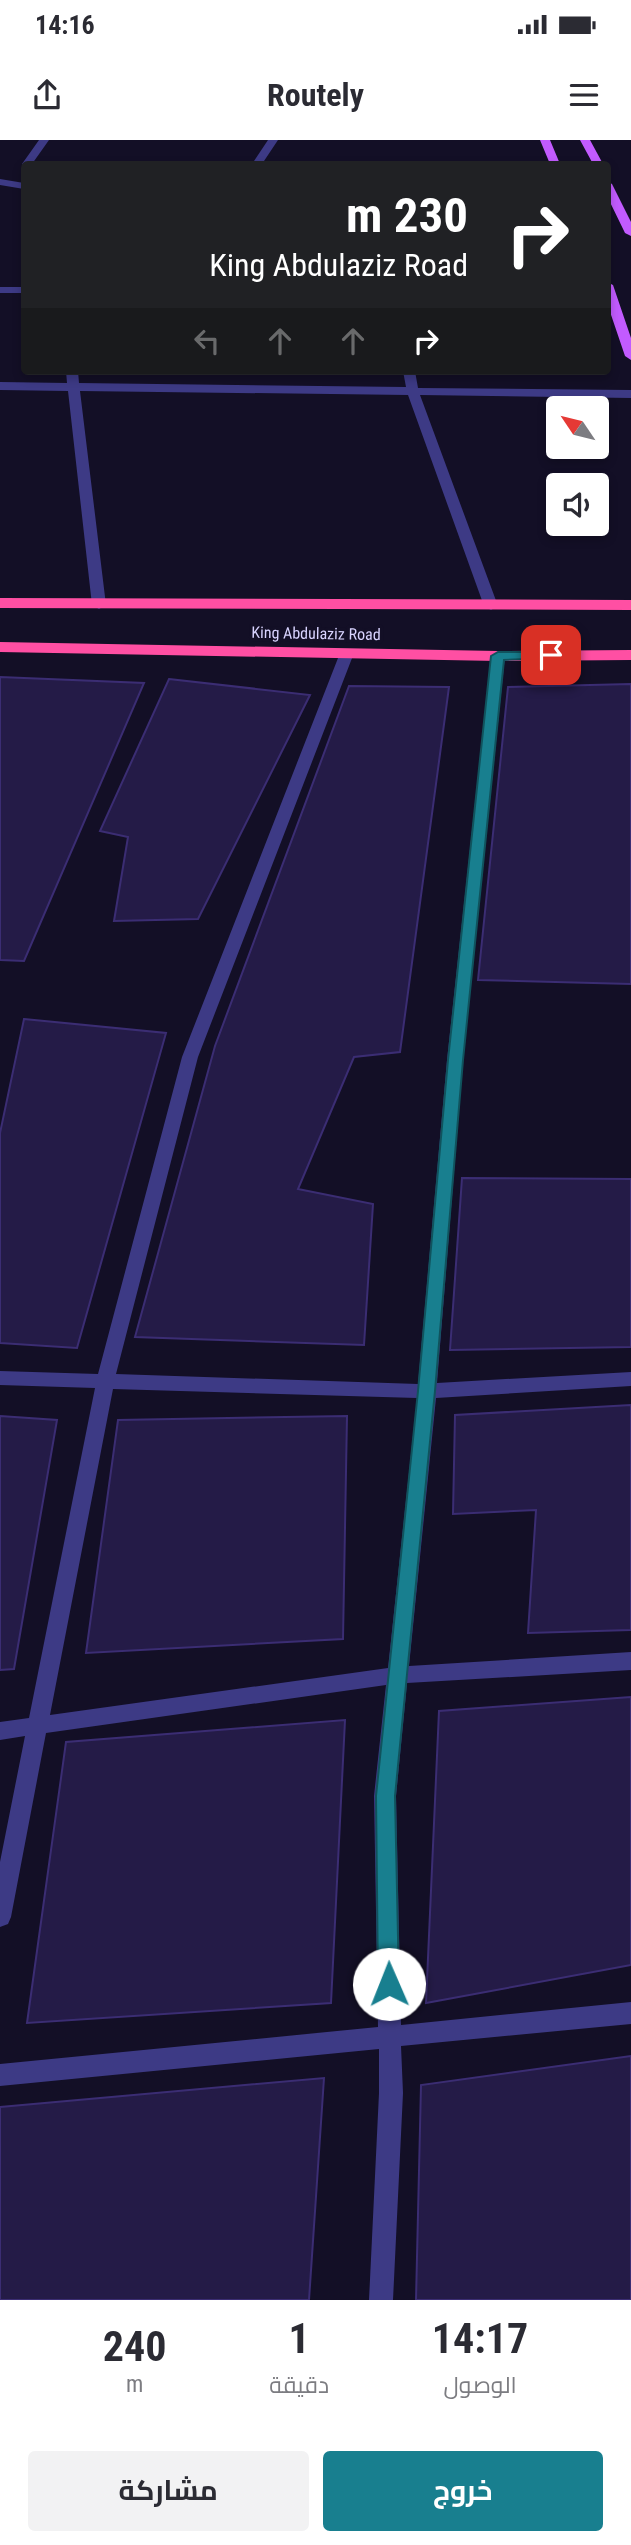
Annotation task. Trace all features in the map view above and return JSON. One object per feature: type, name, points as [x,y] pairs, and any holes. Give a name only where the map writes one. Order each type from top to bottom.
[{"type":"highway","name":"King Abdulaziz Road","points":[[0,603],[631,605]]},
{"type":"highway","name":"King Abdulaziz Road","points":[[0,647],[498,656],[631,655]]},
{"type":"main road","points":[[545,140],[554,161]]},
{"type":"main road","points":[[585,140],[596,161]]},
{"type":"main road","points":[[611,192],[631,233]]},
{"type":"main road","points":[[611,297],[631,356]]},
{"type":"street","points":[[29,161],[44,140]]},
{"type":"street","points":[[259,161],[273,140]]},
{"type":"street","points":[[0,182],[19,185]]},
{"type":"street","points":[[0,290],[21,290]]},
{"type":"street","points":[[72,375],[99,605]]},
{"type":"street","points":[[410,375],[413,392],[491,606]]},
{"type":"street","points":[[0,386],[631,394]]},
{"type":"street","points":[[0,1917],[105,1383],[190,1057],[347,653]]},
{"type":"street","points":[[381,2300],[391,2093],[386,1796],[427,1391],[455,1060],[498,656]]},
{"type":"street","points":[[0,1378],[427,1391],[631,1379]]},
{"type":"street","points":[[0,1731],[398,1675],[631,1661]]},
{"type":"street","points":[[0,2075],[631,2013]]},
{"type":"building","points":[[0,677],[144,683],[24,961],[0,960]]},
{"type":"building","points":[[169,679],[310,695],[198,919],[114,921],[128,837],[100,831]]},
{"type":"building","points":[[631,684],[631,984],[478,980],[508,687]]},
{"type":"building","points":[[349,686],[449,687],[400,1052],[354,1057],[298,1189],[373,1204],[364,1345],[135,1337],[215,1046]]},
{"type":"building","points":[[24,1019],[166,1033],[77,1348],[0,1343],[0,1133]]},
{"type":"building","points":[[462,1178],[631,1179],[631,1347],[450,1350]]},
{"type":"building","points":[[631,1405],[631,1630],[528,1633],[536,1510],[453,1514],[455,1415]]},
{"type":"building","points":[[0,1416],[57,1420],[14,1669],[0,1670]]},
{"type":"building","points":[[347,1416],[343,1639],[86,1653],[118,1420]]},
{"type":"building","points":[[631,1697],[631,1965],[426,2003],[439,1711]]},
{"type":"building","points":[[345,1720],[331,2003],[27,2023],[66,1742]]},
{"type":"building","points":[[631,2056],[631,2300],[416,2300],[421,2085]]},
{"type":"building","points":[[324,2078],[309,2300],[0,2300],[0,2107]]},
{"type":"route","points":[[389,1984],[386,1796],[427,1391],[455,1060],[498,656],[551,655]]}]
